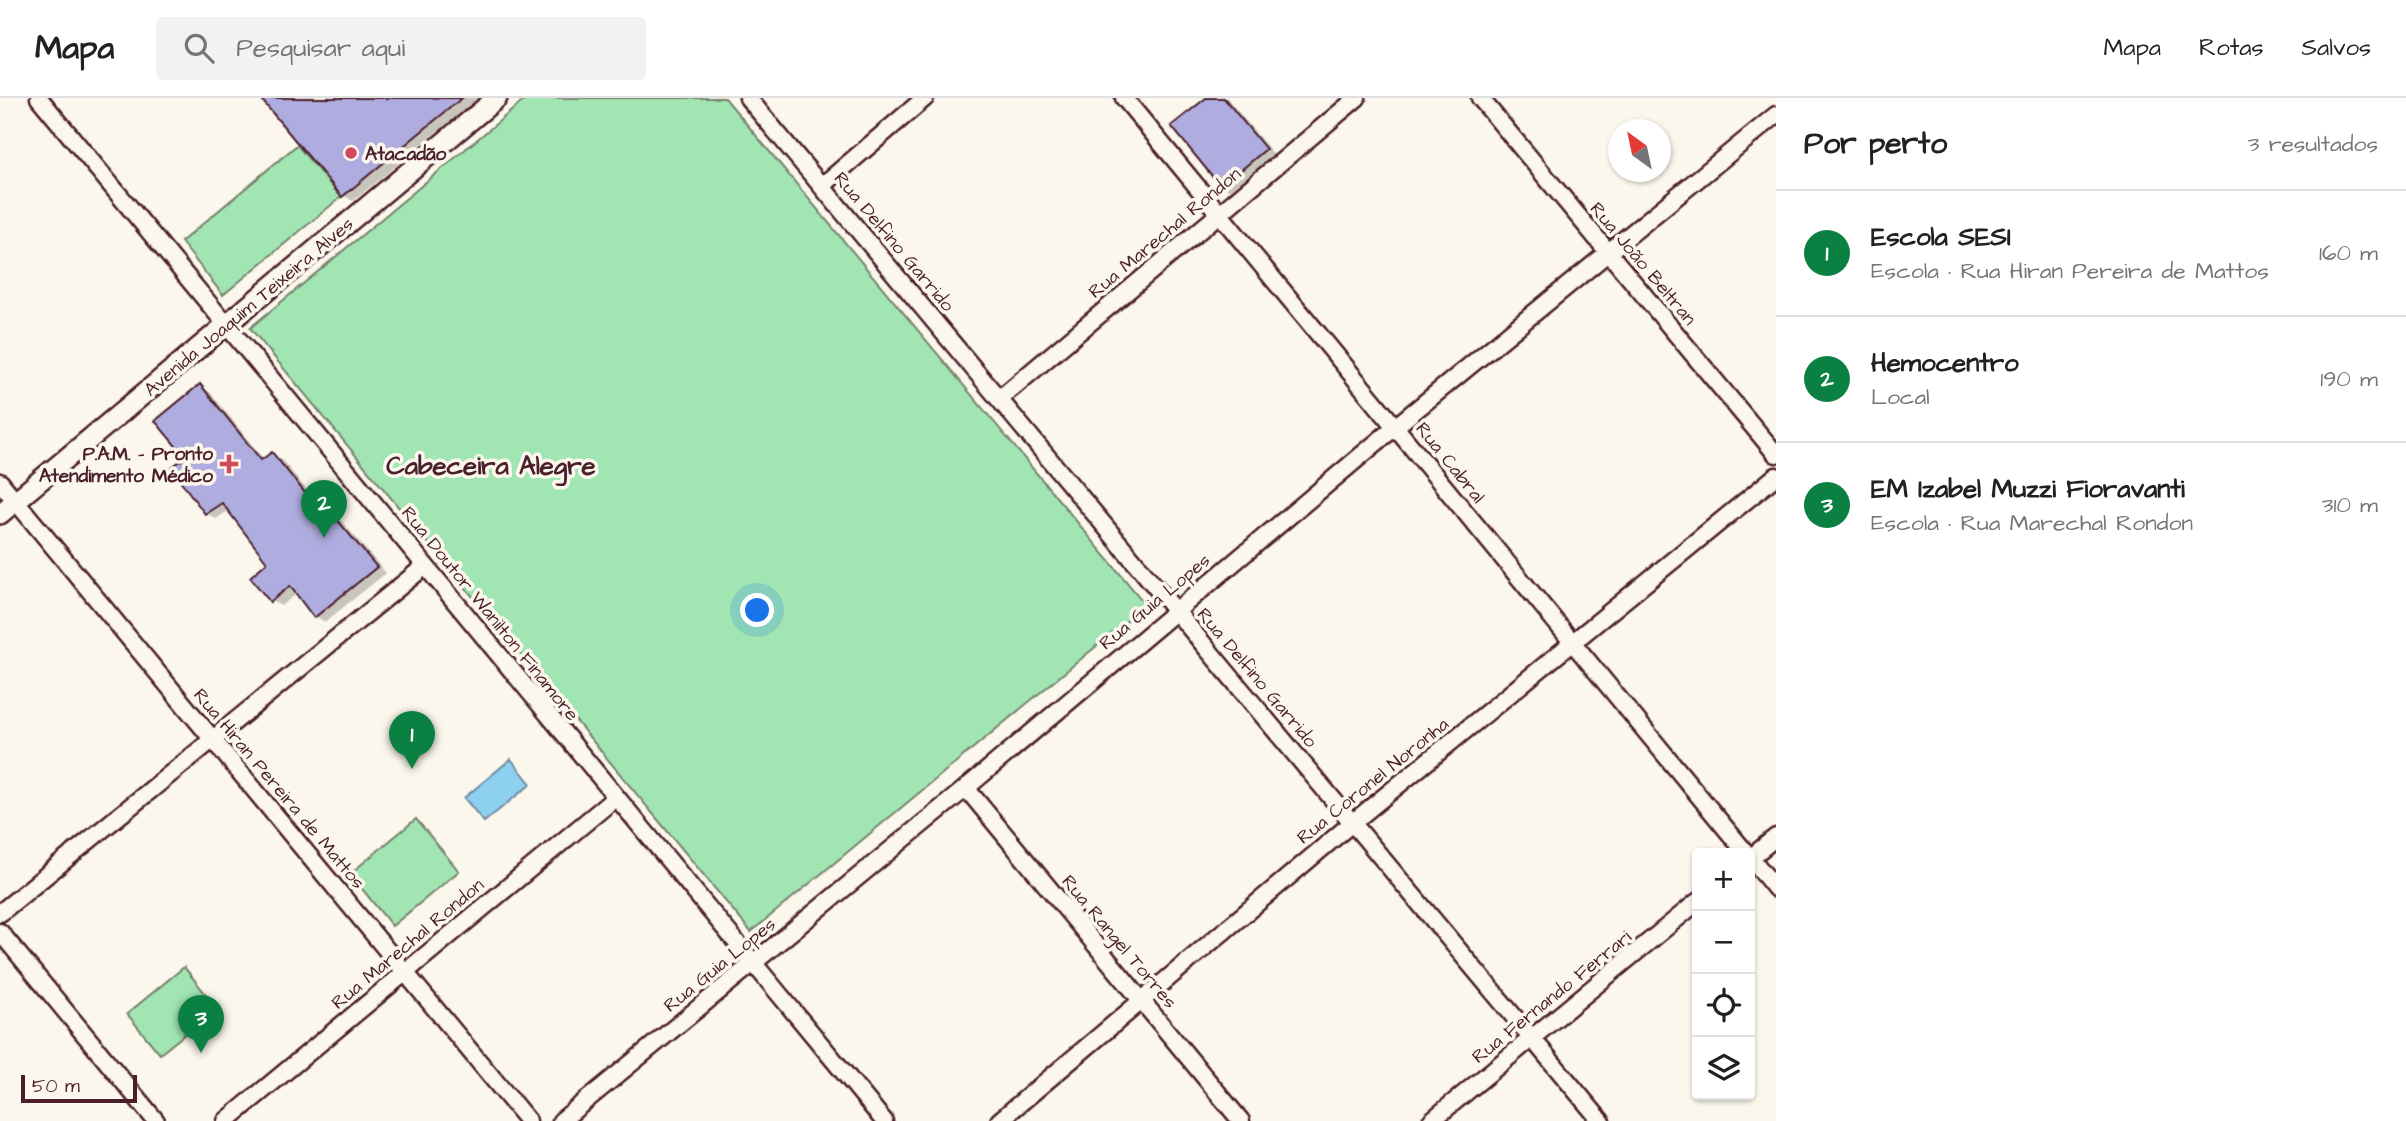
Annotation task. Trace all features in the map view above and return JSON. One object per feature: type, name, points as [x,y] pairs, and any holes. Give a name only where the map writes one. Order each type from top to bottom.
[{"type":"street","name":"Rua Doutor Wanilton Finamore","points":[[39,98],[884,1121]]},
{"type":"street","name":"Avenida Joaquim Teixeira Alves","points":[[0,514],[497,98]]},
{"type":"street","name":"Rua Delfino Garrido","points":[[748,98],[1601,1121]]},
{"type":"street","points":[[822,186],[925,98]]},
{"type":"street","name":"Rua Cabral","points":[[1124,98],[1742,848]]},
{"type":"street","name":"Rua Marechal Rondon","points":[[999,399],[1357,98]]},
{"type":"street","name":"Rua João Beltran","points":[[1480,98],[1776,454]]},
{"type":"street","name":"Rua Guia Lopes","points":[[561,1121],[966,788],[1395,427],[1776,115]]},
{"type":"street","name":"Rua Coronel Noronha","points":[[999,1121],[1352,823],[1776,476]]},
{"type":"street","name":"Rua Hiran Pereira de Mattos","points":[[0,482],[528,1121]]},
{"type":"street","points":[[0,913],[425,566]]},
{"type":"street","name":"Rua Rangel Torres","points":[[966,788],[1241,1121]]},
{"type":"street","name":"Rua Marechal Rondon","points":[[226,1121],[615,798]]},
{"type":"street","points":[[1755,854],[1776,837]]},
{"type":"street","points":[[1755,864],[1776,889]]},
{"type":"street","name":"Rua Fernando Ferrari","points":[[1431,1121],[1692,906]]},
{"type":"street","points":[[0,932],[156,1121]]},
{"type":"green space","points":[[527,98],[725,98],[1146,605],[751,932],[250,328]]},
{"type":"green space","points":[[297,145],[341,197],[223,295],[181,242]]},
{"type":"green space","points":[[416,819],[459,871],[392,926],[350,874]]},
{"type":"green space","points":[[184,967],[217,1008],[160,1054],[127,1014]]},
{"type":"water","points":[[511,759],[531,784],[484,822],[464,798]]},
{"type":"building","name":"Atacadão","points":[[260,98],[462,98],[342,197]]},
{"type":"building","points":[[1206,98],[1224,98],[1266,149],[1221,187],[1171,126]]},
{"type":"building","points":[[200,384],[261,460],[272,452],[323,515],[329,510],[377,567],[314,618],[290,586],[270,602],[250,577],[267,562],[222,503],[205,514],[171,468],[185,457],[155,421]]},
{"type":"place","name":"Atacadão","points":[[351,153]]},
{"type":"place","name":"P.A.M. - Pronto Atendimento Médico","points":[[229,464]]},
{"type":"place","name":"Hemocentro","points":[[324,538]]},
{"type":"place","name":"Escola SESI","points":[[412,769]]},
{"type":"place","name":"EM Izabel Muzzi Fioravanti","points":[[201,1053]]},
{"type":"district","name":"Cabeceira Alegre","points":[[491,465]]}]
